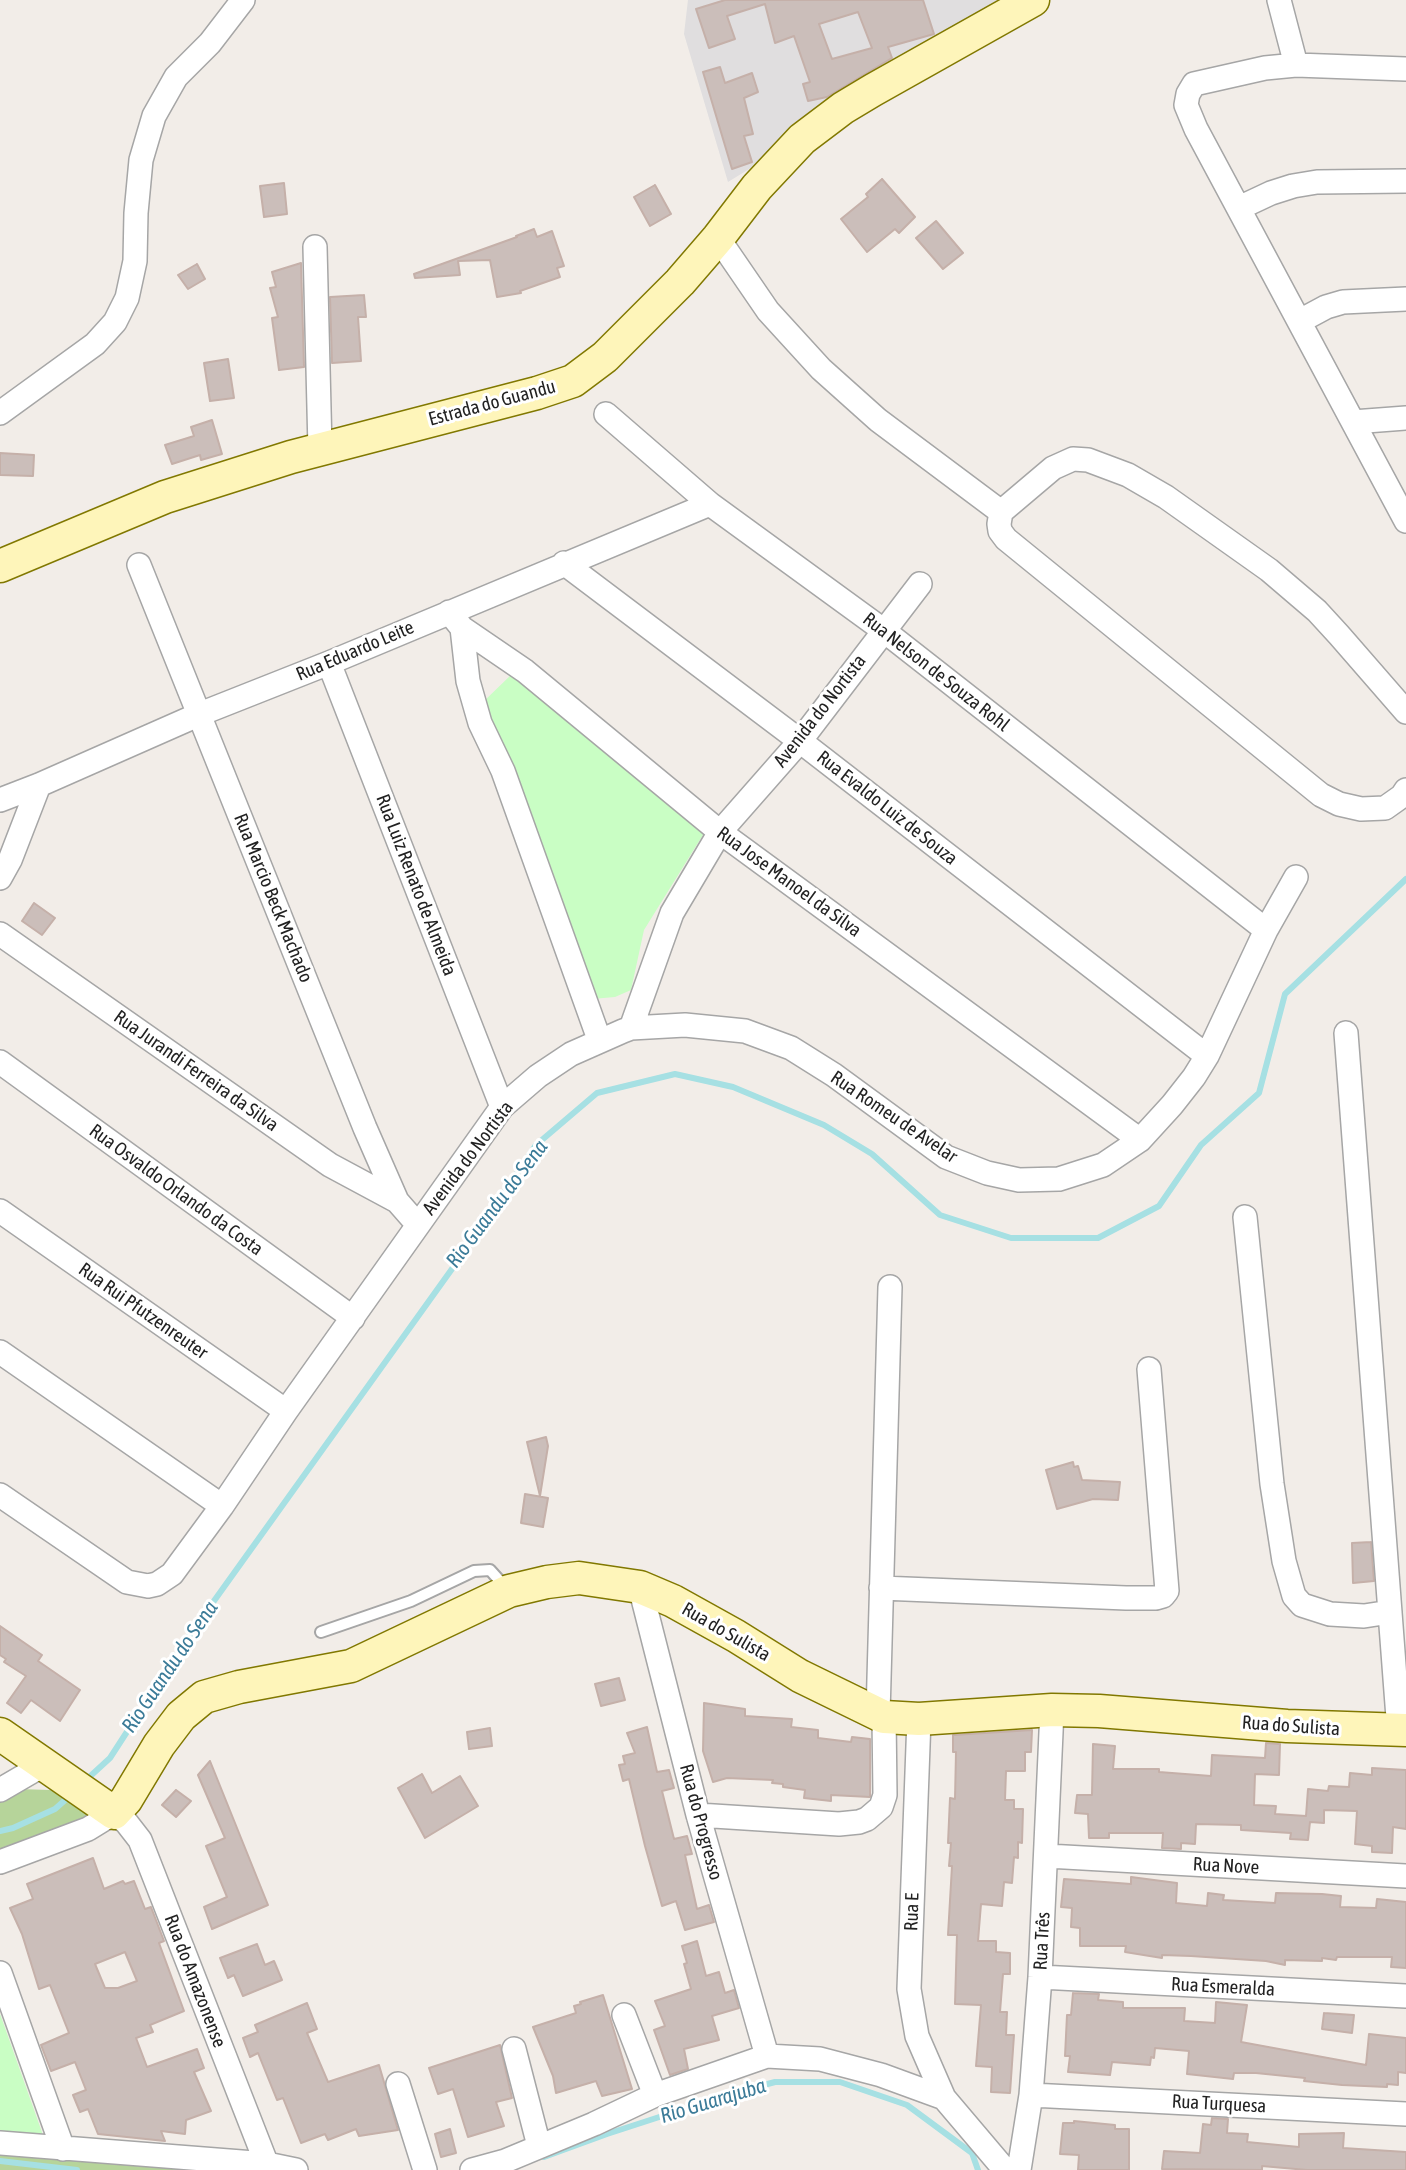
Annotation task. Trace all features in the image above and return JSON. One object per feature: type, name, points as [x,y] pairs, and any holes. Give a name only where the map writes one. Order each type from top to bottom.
[{"type":"street","points":[[0,413],[96,344],[115,322],[127,298],[135,261],[141,160],[153,116],[176,77],[210,43],[243,0]]},
{"type":"street","name":"Estrada do Guandu","points":[[0,566],[165,497],[320,449],[537,393],[573,381],[605,357],[680,282],[757,187],[802,139],[863,96],[1033,0]]},
{"type":"street","points":[[1279,0],[1296,65]]},
{"type":"street","points":[[1406,69],[1296,65],[1257,69],[1194,84],[1188,93],[1186,104],[1196,129],[1406,521]]},
{"type":"street","points":[[1239,208],[1270,192],[1293,186],[1406,181]]},
{"type":"street","points":[[718,238],[768,311],[821,369],[878,420],[1001,512]]},
{"type":"street","points":[[316,247],[320,449]]},
{"type":"street","points":[[1300,321],[1326,307],[1343,302],[1406,299]]},
{"type":"street","name":"Rua Nelson de Souza Rohl","points":[[606,414],[710,504],[883,630],[1266,930]]},
{"type":"street","points":[[1353,422],[1406,418]]},
{"type":"street","points":[[1406,712],[1317,611],[1269,570],[1166,497],[1128,475],[1088,460],[1073,459],[1053,468],[1001,512],[1000,531],[1006,539],[1321,794],[1339,804],[1361,809],[1385,808],[1406,790]]},
{"type":"street","name":"Rua Eduardo Leite","points":[[0,800],[200,714],[329,663],[456,620],[564,563],[710,504]]},
{"type":"street","name":"Rua Evaldo Luiz de Souza","points":[[564,563],[800,741],[1207,1056]]},
{"type":"street","name":"Rua Marcio Beck Machado","points":[[138,565],[365,1128],[397,1201],[418,1225]]},
{"type":"street","name":"Avenida do Nortista","points":[[0,1495],[127,1582],[139,1586],[158,1584],[172,1574],[502,1107],[538,1076],[599,1039],[631,1028],[672,913],[720,832],[800,741],[920,584]]},
{"type":"street","points":[[456,620],[468,681],[480,723],[503,771],[599,1039]]},
{"type":"street","name":"Rua Jose Manoel da Silva","points":[[456,620],[525,671],[720,832],[1140,1140]]},
{"type":"street","name":"Rua Luiz Renato de Almeida","points":[[329,663],[502,1107]]},
{"type":"street","points":[[0,878],[10,860],[39,785]]},
{"type":"street","name":"Rua Romeu de Avelar","points":[[631,1028],[685,1025],[745,1031],[791,1048],[834,1075],[946,1157],[987,1173],[1019,1180],[1059,1179],[1103,1165],[1140,1140],[1172,1105],[1207,1056],[1266,930],[1296,877]]},
{"type":"street","name":"Rua Jurandi Ferreira da Silva","points":[[0,934],[330,1165],[397,1201]]},
{"type":"street","points":[[1346,1032],[1390,1612],[1403,1731]]},
{"type":"street","name":"Rua Osvaldo Orlando da Costa","points":[[0,1062],[353,1318]]},
{"type":"street","name":"Rua Rui Pfutzenreuter","points":[[0,1211],[286,1411]]},
{"type":"street","points":[[1245,1217],[1274,1497],[1284,1561],[1294,1595],[1303,1605],[1331,1614],[1364,1616],[1390,1612]]},
{"type":"street","points":[[698,1815],[839,1824],[867,1819],[881,1807],[885,1795],[881,1716],[881,1588],[890,1287]]},
{"type":"street","points":[[0,1352],[222,1506]]},
{"type":"street","points":[[881,1588],[1126,1598],[1163,1596],[1167,1591],[1149,1369]]},
{"type":"street","name":"Rua do Sulista","points":[[108,1809],[127,1800],[159,1745],[181,1716],[204,1697],[239,1687],[351,1666],[509,1591],[579,1578],[640,1587],[673,1601],[800,1676],[881,1716],[919,1718],[1052,1710],[1403,1731]]},
{"type":"street","name":"Rua do Progresso","points":[[640,1587],[698,1815],[767,2056]]},
{"type":"street","name":"Rua Três","points":[[1019,2170],[1031,2095],[1040,1977],[1052,1710]]},
{"type":"street","name":"Rua E","points":[[919,1718],[909,1989],[917,2036],[944,2098]]},
{"type":"street","points":[[0,1734],[108,1809],[88,1829],[0,1862]]},
{"type":"street","points":[[0,1790],[50,1770]]},
{"type":"street","name":"Rua do Amazonense","points":[[108,1809],[127,1822],[140,1840],[268,2167]]},
{"type":"street","name":"Rua Nove","points":[[1047,1856],[1406,1876]]},
{"type":"street","points":[[0,1973],[63,2149]]},
{"type":"street","name":"Rua Esmeralda","points":[[1040,1977],[1406,1996]]},
{"type":"street","points":[[624,2015],[655,2095]]},
{"type":"street","points":[[514,2049],[539,2146]]},
{"type":"street","points":[[472,2170],[505,2161],[655,2095],[767,2056],[820,2059],[881,2075],[944,2098],[1005,2170]]},
{"type":"street","points":[[398,2084],[425,2170]]},
{"type":"street","name":"Rua Turquesa","points":[[1031,2095],[1406,2114]]},
{"type":"street","points":[[0,2143],[296,2170]]},
{"type":"lane","points":[[321,1632],[411,1601],[474,1572],[490,1570],[509,1591]]},
{"type":"shaded area","points":[[688,0],[1024,0],[728,182],[684,34]]},
{"type":"green space","points":[[512,674],[706,830],[644,930],[631,990],[615,997],[592,999],[482,703]]},
{"type":"green space","points":[[16,1789],[52,1790],[73,1795],[91,1807],[90,1818],[0,1851],[0,1797]]},
{"type":"green space","points":[[0,2014],[4,2025],[44,2138],[0,2133]]},
{"type":"green space","points":[[0,2150],[182,2170],[0,2170]]},
{"type":"building","points":[[725,0],[923,0],[934,34],[888,47],[892,58],[827,97],[808,101],[803,84],[810,82],[794,36],[775,43],[765,4],[727,16],[735,39],[709,48],[696,9]],"holes":[[[858,12],[872,48],[832,59],[819,24]]]},
{"type":"building","points":[[720,67],[725,83],[752,73],[758,92],[744,98],[753,134],[744,136],[752,162],[732,169],[703,72]]},
{"type":"building","points":[[882,179],[915,217],[899,233],[895,229],[867,252],[841,219],[868,197],[866,194]]},
{"type":"building","points":[[284,183],[287,214],[264,217],[260,186]]},
{"type":"building","points":[[655,185],[671,214],[650,226],[634,197]]},
{"type":"building","points":[[936,221],[963,253],[943,269],[916,238]]},
{"type":"building","points":[[534,229],[537,237],[552,231],[564,266],[557,268],[560,277],[520,291],[521,293],[497,297],[490,260],[458,261],[460,275],[415,278],[414,274]]},
{"type":"building","points":[[301,263],[304,367],[279,370],[272,318],[278,317],[270,288],[276,287],[272,272]]},
{"type":"building","points":[[197,264],[205,279],[188,289],[178,275]]},
{"type":"building","points":[[364,295],[366,317],[358,317],[361,361],[332,363],[330,297]]},
{"type":"building","points":[[228,359],[234,398],[210,401],[204,363]]},
{"type":"building","points":[[212,420],[222,454],[201,460],[200,455],[172,464],[165,445],[194,436],[191,427]]},
{"type":"building","points":[[0,453],[34,455],[33,476],[0,475]]},
{"type":"building","points":[[34,903],[55,918],[42,935],[22,921]]},
{"type":"building","points":[[546,1437],[548,1446],[540,1496],[527,1442]]},
{"type":"building","points":[[1073,1462],[1074,1467],[1078,1466],[1082,1480],[1120,1482],[1118,1500],[1093,1499],[1057,1509],[1046,1470]]},
{"type":"building","points":[[525,1494],[548,1498],[543,1527],[521,1523]]},
{"type":"building","points":[[1371,1542],[1374,1581],[1353,1583],[1352,1543]]},
{"type":"building","points":[[0,1626],[42,1655],[38,1661],[80,1690],[60,1721],[31,1700],[21,1713],[7,1703],[26,1676],[4,1662],[6,1659],[0,1655]]},
{"type":"building","points":[[619,1678],[625,1700],[601,1706],[595,1684]]},
{"type":"building","points":[[704,1703],[745,1709],[745,1716],[792,1719],[791,1727],[818,1730],[818,1738],[851,1742],[852,1737],[870,1739],[870,1797],[831,1795],[831,1801],[804,1798],[805,1790],[783,1787],[783,1784],[772,1783],[773,1780],[727,1778],[713,1782],[703,1751]]},
{"type":"building","points":[[647,1727],[657,1772],[669,1770],[674,1788],[662,1791],[674,1839],[687,1836],[692,1854],[685,1855],[697,1909],[709,1905],[714,1922],[685,1930],[676,1901],[662,1906],[629,1779],[623,1781],[619,1765],[625,1764],[623,1756],[635,1753],[627,1733]]},
{"type":"building","points":[[490,1728],[492,1746],[469,1749],[467,1732]]},
{"type":"building","points":[[1032,1730],[1031,1752],[1025,1752],[1025,1771],[1006,1771],[1005,1800],[1014,1800],[1014,1809],[1023,1809],[1022,1843],[1018,1842],[1018,1858],[1014,1857],[1012,1883],[1004,1882],[1002,1906],[981,1904],[978,1941],[996,1941],[996,1952],[1010,1953],[1010,1974],[1003,1974],[1000,2012],[1007,2012],[1006,2035],[1014,2035],[1010,2093],[991,2092],[992,2067],[976,2066],[981,2005],[955,2004],[957,1935],[948,1935],[952,1866],[949,1866],[951,1843],[948,1843],[950,1798],[955,1799],[956,1752],[953,1752],[953,1735]]},
{"type":"building","points":[[1266,1743],[1280,1744],[1279,1775],[1255,1774],[1254,1805],[1276,1806],[1275,1814],[1306,1816],[1308,1789],[1328,1791],[1329,1786],[1349,1787],[1350,1773],[1372,1775],[1372,1768],[1406,1770],[1406,1829],[1393,1827],[1392,1853],[1372,1852],[1372,1846],[1355,1844],[1357,1811],[1324,1810],[1324,1823],[1310,1822],[1308,1840],[1290,1839],[1291,1833],[1241,1830],[1241,1825],[1196,1824],[1195,1844],[1181,1843],[1181,1849],[1162,1848],[1163,1833],[1109,1833],[1109,1838],[1089,1838],[1088,1814],[1075,1813],[1077,1795],[1092,1795],[1093,1744],[1115,1746],[1113,1769],[1159,1769],[1159,1772],[1211,1776],[1212,1755],[1265,1758]]},
{"type":"building","points":[[210,1761],[268,1905],[212,1929],[204,1907],[227,1897],[206,1846],[225,1838],[198,1775]]},
{"type":"building","points":[[422,1774],[432,1793],[460,1776],[478,1806],[425,1838],[398,1788]]},
{"type":"building","points":[[176,1790],[191,1801],[176,1817],[162,1805]]},
{"type":"building","points":[[93,1858],[104,1889],[123,1881],[125,1884],[134,1881],[145,1909],[151,1907],[164,1941],[159,1943],[184,2011],[150,2025],[153,2032],[136,2038],[147,2067],[197,2049],[204,2068],[194,2072],[211,2111],[186,2120],[185,2134],[161,2131],[165,2141],[98,2134],[88,2109],[80,2112],[73,2095],[86,2090],[75,2062],[51,2071],[41,2045],[69,2033],[50,1985],[39,1989],[22,1934],[10,1908],[33,1899],[27,1884]],"holes":[[[125,1952],[137,1981],[118,1988],[105,1988],[95,1964]]]},
{"type":"building","points":[[1131,1877],[1177,1883],[1176,1903],[1207,1906],[1208,1893],[1224,1895],[1223,1900],[1275,1903],[1276,1893],[1341,1896],[1340,1907],[1376,1908],[1377,1899],[1406,1902],[1406,1968],[1391,1967],[1392,1957],[1285,1960],[1285,1965],[1266,1961],[1191,1956],[1162,1955],[1162,1958],[1125,1952],[1126,1946],[1080,1946],[1080,1928],[1071,1927],[1072,1908],[1061,1907],[1064,1879],[1131,1884]]},
{"type":"building","points":[[697,1941],[706,1976],[719,1972],[725,1993],[734,1990],[739,2008],[712,2016],[719,2040],[684,2049],[688,2069],[670,2075],[654,2030],[665,2026],[655,2001],[691,1989],[682,1946]]},
{"type":"building","points":[[257,1944],[265,1965],[274,1961],[282,1980],[243,1996],[234,1975],[228,1978],[220,1958]]},
{"type":"building","points":[[1073,1993],[1099,1994],[1098,2000],[1123,2002],[1123,2008],[1185,2008],[1184,2021],[1215,2023],[1216,2002],[1247,2005],[1241,2042],[1366,2065],[1369,2034],[1406,2038],[1406,2073],[1398,2072],[1398,2085],[1387,2084],[1387,2087],[1304,2081],[1305,2078],[1256,2073],[1234,2073],[1233,2079],[1187,2074],[1189,2051],[1155,2048],[1150,2065],[1112,2062],[1110,2075],[1068,2072],[1070,2056],[1065,2056],[1067,2015],[1071,2015]]},
{"type":"building","points":[[603,1995],[632,2089],[602,2096],[596,2081],[556,2093],[553,2076],[533,2027],[576,2013],[574,2006],[581,2004],[580,2002]]},
{"type":"building","points":[[307,2003],[317,2029],[307,2033],[328,2082],[379,2065],[398,2130],[359,2136],[356,2129],[328,2140],[325,2134],[301,2143],[283,2098],[277,2100],[258,2053],[250,2057],[243,2038],[258,2032],[255,2025]]},
{"type":"building","points":[[1324,2013],[1354,2015],[1352,2033],[1322,2029]]},
{"type":"building","points":[[500,2045],[512,2098],[496,2102],[504,2126],[468,2137],[453,2089],[438,2094],[429,2068]]},
{"type":"building","points":[[1212,2118],[1228,2119],[1227,2133],[1248,2134],[1247,2142],[1299,2147],[1299,2134],[1344,2133],[1343,2148],[1406,2152],[1406,2170],[1307,2170],[1262,2166],[1262,2170],[1162,2169],[1164,2151],[1200,2153],[1203,2124],[1211,2125]]},
{"type":"building","points":[[1074,2121],[1129,2129],[1129,2170],[1078,2170],[1079,2155],[1060,2154],[1063,2123]]},
{"type":"building","points":[[450,2129],[456,2153],[441,2157],[435,2134]]},
{"type":"waterway","name":"Rio Guandu do Sena","points":[[85,1781],[110,1758],[191,1633],[472,1241],[536,1145],[597,1093],[675,1074],[733,1087],[824,1125],[872,1154],[940,1215],[1011,1238],[1098,1238],[1159,1206],[1201,1145],[1259,1093],[1285,994],[1406,879]]},
{"type":"waterway","name":"Rio Guandu do Sena","points":[[0,1831],[55,1809],[72,1794]]},
{"type":"waterway","name":"Rio Guarajuba","points":[[544,2157],[727,2095],[775,2082],[840,2082],[907,2105],[972,2153],[978,2170]]},
{"type":"waterway","name":"Rio Guarajuba","points":[[0,2161],[77,2170]]}]
